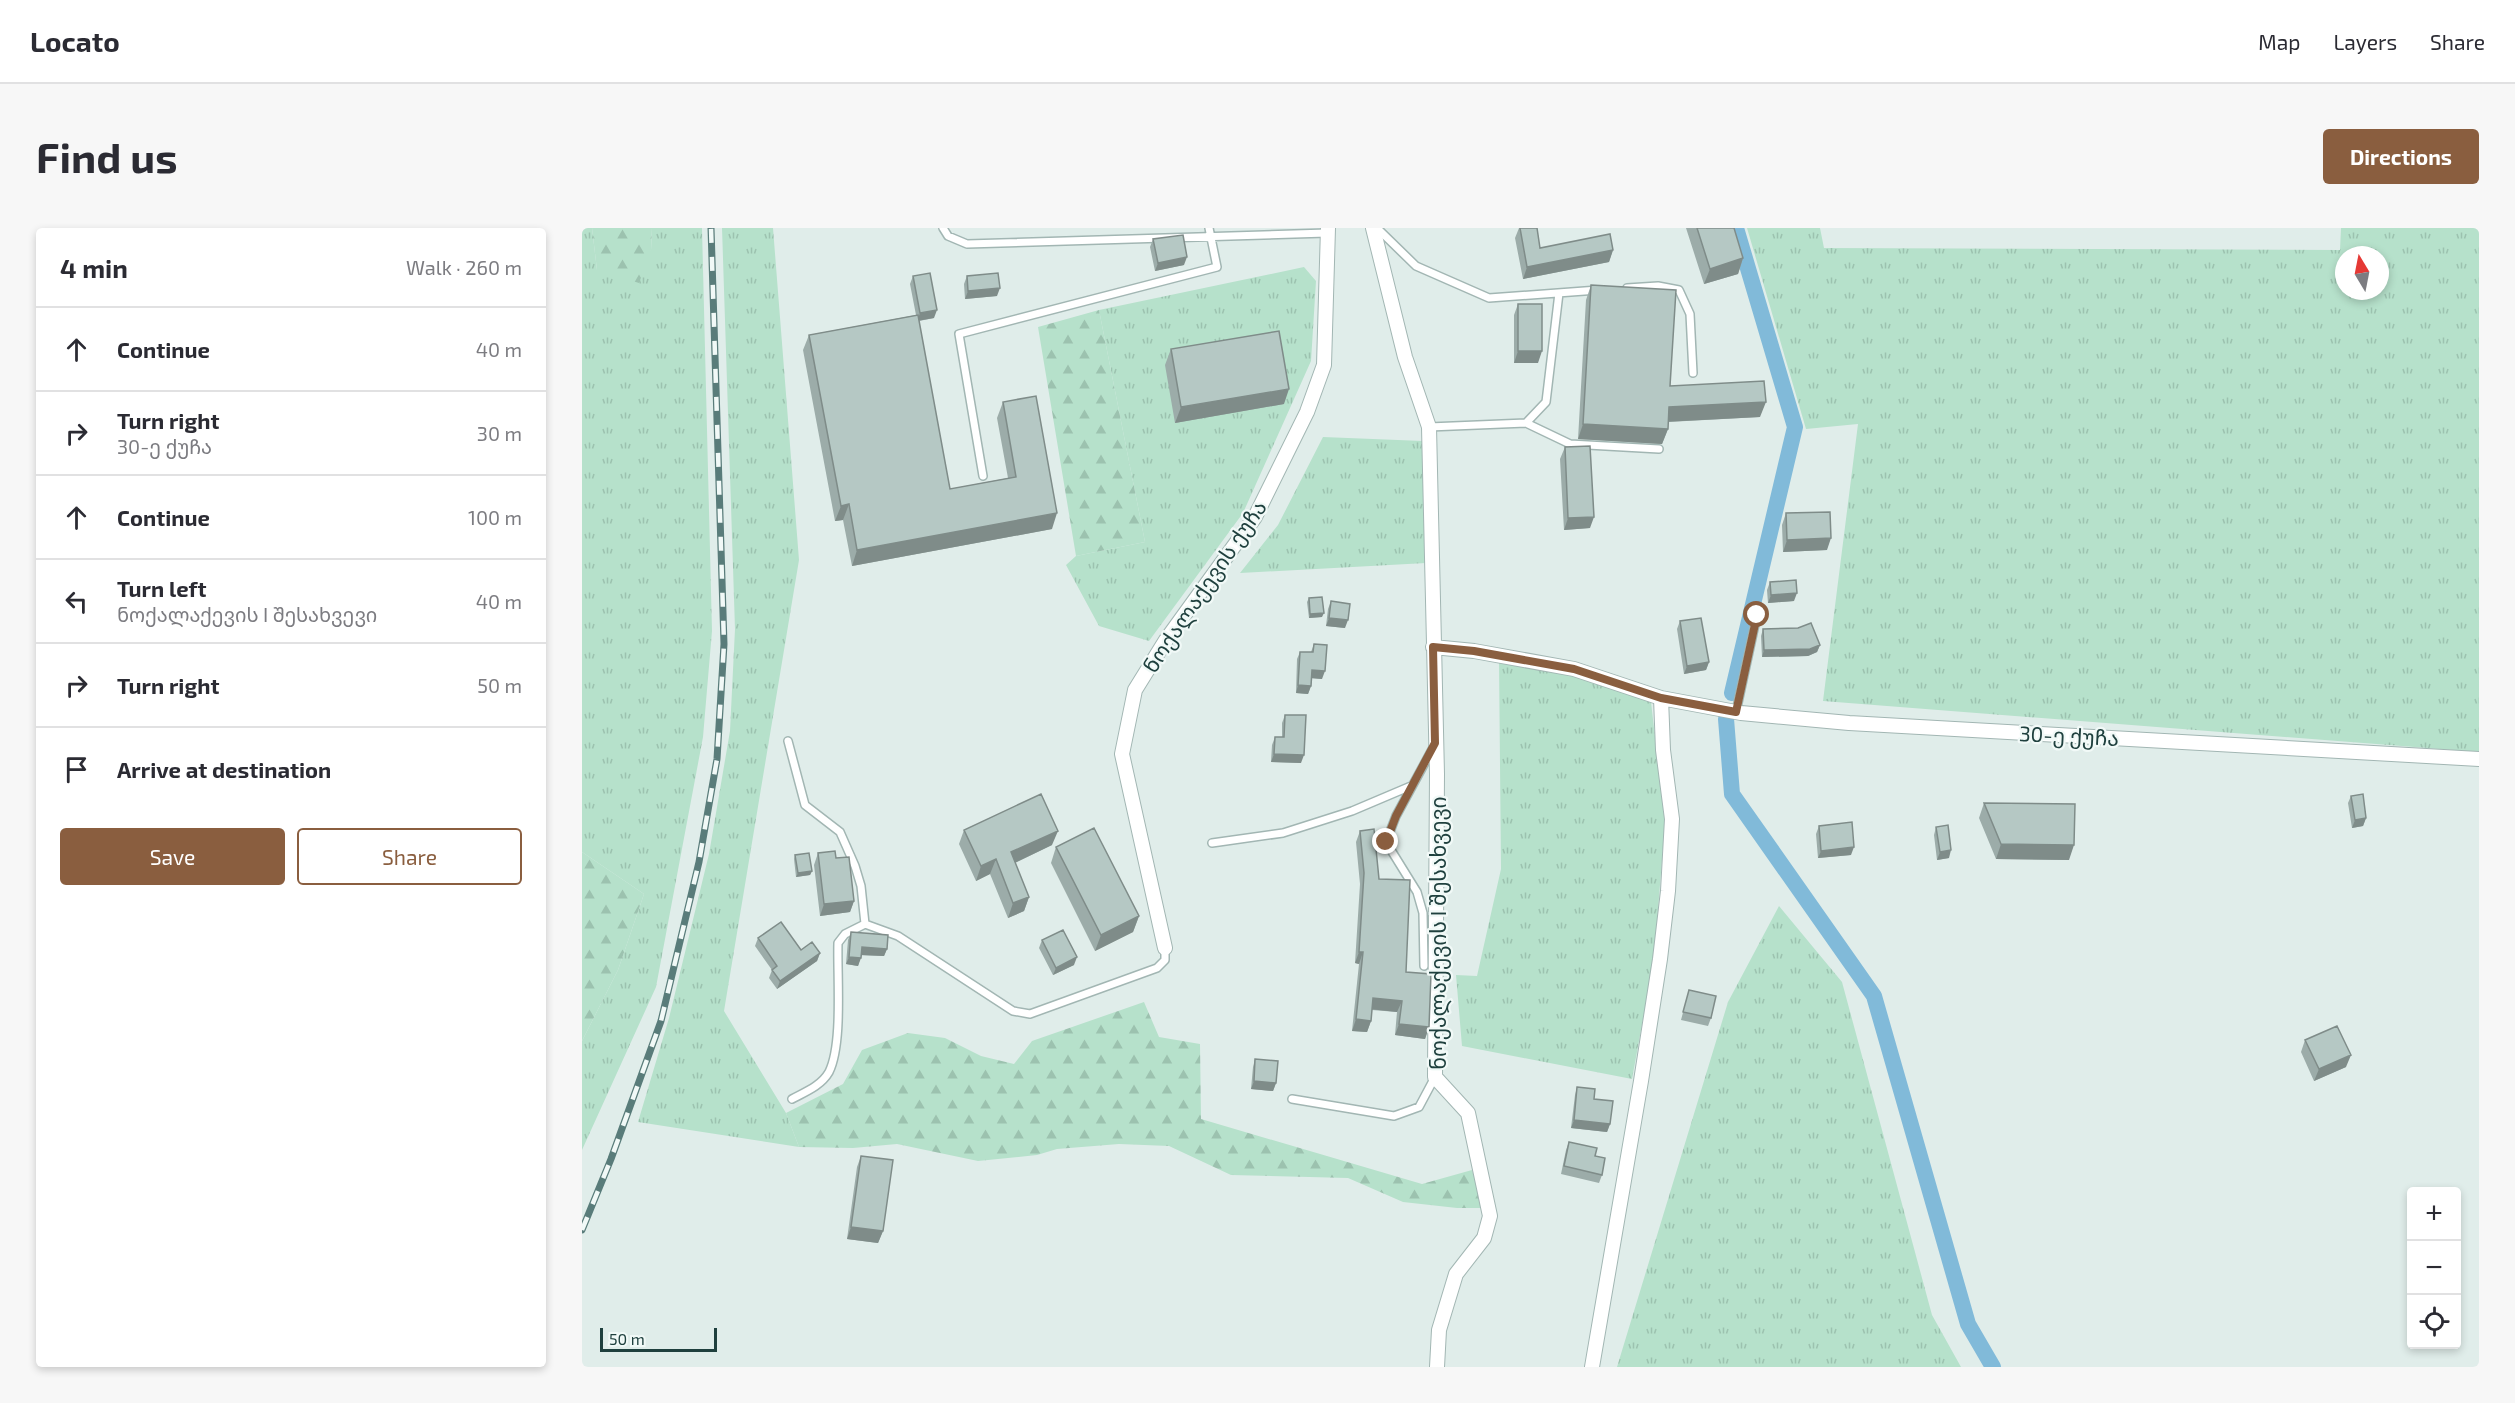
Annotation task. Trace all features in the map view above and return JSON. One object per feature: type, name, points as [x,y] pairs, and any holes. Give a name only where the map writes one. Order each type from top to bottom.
[{"type":"street","name":"ნოქალაქევის I შესახვევი","points":[[1375,228],[1405,357],[1429,427],[1435,743],[1434,1077],[1468,1113],[1490,1216],[1484,1238],[1456,1274],[1439,1330],[1437,1367]]},
{"type":"street","name":"ნოქალაქევის ქუჩა","points":[[1165,948],[1122,754],[1135,690],[1166,640],[1255,517],[1307,412],[1324,365],[1328,230]]},
{"type":"street","name":"30-ე ქუჩა","points":[[1433,647],[1474,651],[1574,669],[1661,698],[1736,712],[1849,723],[2479,759]]},
{"type":"street","points":[[1592,1367],[1641,1082],[1668,891],[1672,819],[1663,750],[1661,698]]},
{"type":"lane","points":[[943,228],[948,236],[967,244],[1328,230]]},
{"type":"lane","points":[[983,476],[959,334],[1217,267],[1209,228]]},
{"type":"lane","points":[[1375,228],[1416,266],[1489,298],[1603,290]]},
{"type":"lane","points":[[1614,289],[1658,286],[1679,290],[1690,314],[1693,373]]},
{"type":"lane","points":[[1526,423],[1546,402],[1559,293]]},
{"type":"lane","points":[[1429,427],[1526,423],[1570,444],[1659,449]]},
{"type":"lane","points":[[1736,712],[1757,615]]},
{"type":"lane","points":[[788,741],[806,805],[840,832],[855,866],[861,886],[865,924]]},
{"type":"lane","points":[[1424,966],[1423,913],[1417,892],[1386,842],[1396,816],[1435,743]]},
{"type":"lane","points":[[1212,843],[1283,833],[1352,811],[1411,786]]},
{"type":"lane","points":[[792,1099],[816,1086],[828,1073],[836,1050],[838,943],[845,933],[865,924],[898,936],[1013,1011],[1030,1014],[1157,968],[1166,960],[1165,948]]},
{"type":"lane","points":[[1292,1099],[1394,1116],[1419,1107],[1434,1077]]},
{"type":"green space","points":[[582,228],[592,228],[597,270],[651,250],[652,228],[702,228],[712,631],[703,737],[656,987],[582,1150],[582,1041],[618,970],[644,894],[582,852]]},
{"type":"green space","points":[[592,228],[652,228],[651,250],[639,283],[597,270]]},
{"type":"green space","points":[[722,228],[773,228],[799,560],[724,1011],[786,1113],[799,1147],[638,1122],[669,1018],[709,854],[730,731],[735,629]]},
{"type":"green space","points":[[1747,228],[1820,228],[1824,248],[2335,250],[2335,300],[2389,300],[2389,246],[2340,246],[2341,228],[2479,228],[2479,752],[1823,701],[1858,424],[1806,429]]},
{"type":"green space","points":[[1304,267],[1316,281],[1311,361],[1243,513],[1149,641],[1099,626],[1066,565],[1076,556],[1145,542],[1099,310]]},
{"type":"green space","points":[[1099,310],[1145,542],[1076,556],[1038,327]]},
{"type":"green space","points":[[1323,437],[1423,441],[1426,563],[1240,573],[1278,525]]},
{"type":"green space","points":[[1499,660],[1579,672],[1651,702],[1665,823],[1654,959],[1632,1079],[1462,1046],[1456,975],[1477,976],[1501,869]]},
{"type":"green space","points":[[582,852],[644,894],[618,970],[582,1041]]},
{"type":"green space","points":[[1779,906],[1842,982],[1932,1315],[1961,1367],[1617,1367],[1728,1002]]},
{"type":"green space","points":[[1144,1002],[1159,1037],[1200,1044],[1201,1119],[1422,1184],[1472,1170],[1484,1208],[1457,1208],[1403,1202],[1348,1178],[1231,1175],[1169,1146],[1119,1144],[1057,1149],[1037,1155],[978,1161],[897,1144],[853,1148],[799,1147],[786,1113],[843,1084],[862,1050],[908,1033],[945,1038],[981,1056],[1014,1064],[1032,1041]]},
{"type":"building","points":[[1520,228],[1537,228],[1540,248],[1610,234],[1613,250],[1527,267]]},
{"type":"building","points":[[1697,228],[1734,228],[1743,258],[1710,269]]},
{"type":"building","points":[[1183,235],[1187,257],[1158,263],[1153,239]]},
{"type":"building","points":[[930,273],[937,310],[920,313],[913,276]]},
{"type":"building","points":[[998,273],[1000,288],[968,291],[967,276]]},
{"type":"building","points":[[1591,285],[1676,290],[1670,386],[1764,381],[1766,402],[1669,407],[1668,429],[1583,424]]},
{"type":"building","points":[[1518,304],[1542,304],[1542,351],[1518,351]]},
{"type":"building","points":[[918,315],[950,489],[1016,477],[1003,402],[1036,396],[1057,513],[857,550],[849,504],[841,506],[809,335]]},
{"type":"building","points":[[1279,331],[1289,389],[1181,407],[1171,349]]},
{"type":"building","points":[[1590,446],[1594,517],[1568,518],[1565,447]]},
{"type":"building","points":[[1830,512],[1831,538],[1787,540],[1786,513]]},
{"type":"building","points":[[1796,580],[1797,593],[1771,595],[1770,582]]},
{"type":"building","points":[[1322,597],[1324,613],[1310,614],[1309,598]]},
{"type":"building","points":[[1331,601],[1350,604],[1348,620],[1329,618]]},
{"type":"building","points":[[1701,618],[1709,662],[1687,666],[1680,621]]},
{"type":"building","points":[[1811,623],[1820,645],[1810,649],[1764,650],[1763,629],[1798,628]]},
{"type":"building","points":[[1314,644],[1327,645],[1325,671],[1312,670],[1311,686],[1298,685],[1300,652],[1313,652]]},
{"type":"building","points":[[1285,715],[1306,715],[1304,755],[1274,754],[1275,737],[1284,737]]},
{"type":"building","points":[[1041,794],[1058,831],[1011,852],[1029,897],[1013,903],[996,859],[981,866],[964,830]]},
{"type":"building","points":[[2363,794],[2366,818],[2355,820],[2351,796]]},
{"type":"building","points":[[1984,803],[2075,804],[2074,845],[2001,844]]},
{"type":"building","points":[[1852,822],[1854,847],[1821,851],[1819,826]]},
{"type":"building","points":[[1948,825],[1951,850],[1940,852],[1936,827]]},
{"type":"building","points":[[1094,828],[1139,916],[1101,935],[1056,847]]},
{"type":"building","points":[[1374,829],[1379,879],[1410,880],[1406,972],[1431,974],[1429,1027],[1399,1024],[1402,1001],[1373,998],[1371,1021],[1356,1019],[1363,952],[1359,952],[1364,873],[1360,831]]},
{"type":"building","points":[[835,851],[836,858],[849,857],[854,901],[824,904],[818,853]]},
{"type":"building","points":[[809,853],[812,871],[798,873],[795,855]]},
{"type":"building","points":[[781,922],[801,950],[812,942],[820,953],[780,981],[772,970],[777,966],[758,938]]},
{"type":"building","points":[[1063,930],[1077,957],[1056,968],[1042,940]]},
{"type":"building","points":[[851,932],[888,935],[887,949],[862,947],[861,958],[849,957]]},
{"type":"building","points":[[1689,990],[1716,996],[1711,1018],[1683,1012]]},
{"type":"building","points":[[2337,1026],[2351,1055],[2319,1069],[2305,1040]]},
{"type":"building","points":[[1255,1059],[1278,1061],[1276,1083],[1254,1081]]},
{"type":"building","points":[[1577,1087],[1595,1089],[1594,1099],[1613,1101],[1610,1124],[1574,1120]]},
{"type":"building","points":[[1569,1142],[1597,1148],[1595,1156],[1605,1158],[1602,1175],[1564,1166]]},
{"type":"building","points":[[861,1156],[893,1160],[883,1231],[851,1227]]},
{"type":"waterway","points":[[1732,693],[1795,427],[1736,228]]},
{"type":"waterway","points":[[1726,719],[1732,794],[1874,996],[1968,1324],[1993,1367]]},
{"type":"railway","points":[[582,1230],[611,1159],[661,1021],[699,862],[717,759],[724,644],[711,228]]},
{"type":"route","points":[[1386,842],[1396,816],[1435,743],[1433,647],[1474,651],[1574,669],[1661,698],[1736,712],[1757,615]]}]
